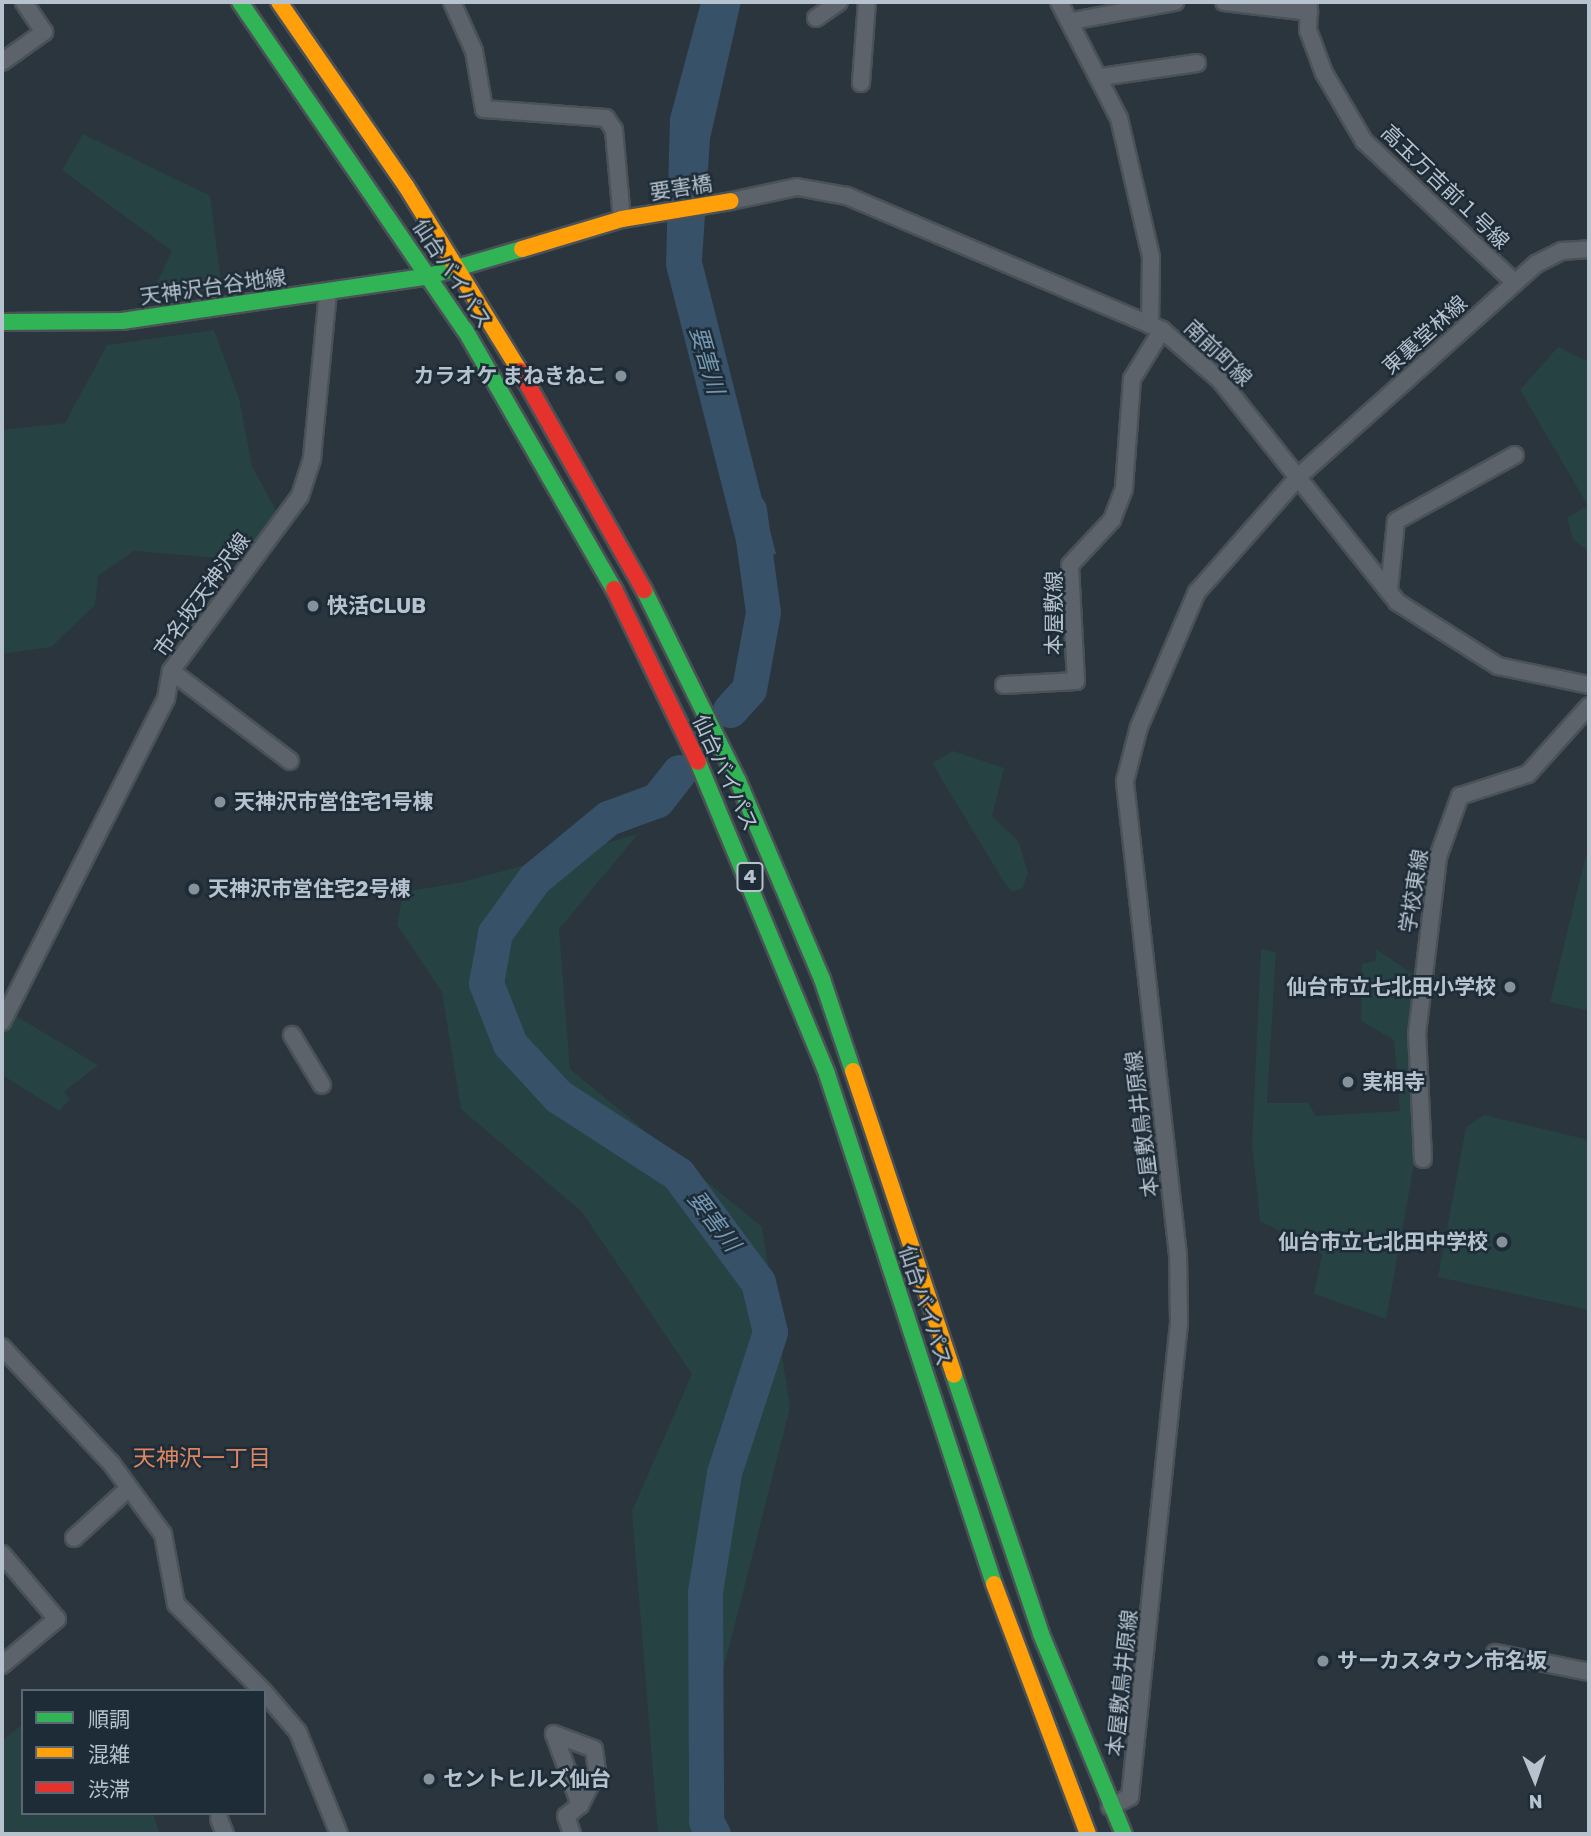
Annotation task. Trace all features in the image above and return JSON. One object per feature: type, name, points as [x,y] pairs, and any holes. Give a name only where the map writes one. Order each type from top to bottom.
[{"type":"main road","name":"仙台バイパス","points":[[240,2],[429,276],[600,560],[779,943],[1002,1608],[1088,1834]]},
{"type":"main road","name":"仙台バイパス","points":[[279,2],[457,266],[617,536],[758,829],[822,979],[1041,1634],[1110,1807],[1124,1834]]},
{"type":"main road","name":"要害橋","points":[[457,266],[629,218],[732,201]]},
{"type":"main road","name":"天神沢台谷地線","points":[[2,322],[75,325],[328,292],[429,276],[457,266]]},
{"type":"street","points":[[2,62],[44,32],[24,2]]},
{"type":"street","points":[[452,2],[474,51],[484,109],[606,118],[614,131],[629,218]]},
{"type":"street","points":[[816,18],[839,2]]},
{"type":"street","points":[[860,83],[867,2]]},
{"type":"street","points":[[1059,2],[1101,77],[1119,118],[1152,257],[1156,328]]},
{"type":"street","points":[[1072,21],[1175,2]]},
{"type":"street","points":[[1224,2],[1309,7]]},
{"type":"street","name":"高玉万吉前１号線","points":[[1309,7],[1308,30],[1324,73],[1364,141],[1515,283]]},
{"type":"street","points":[[1101,77],[1197,63]]},
{"type":"street","name":"南前町線","points":[[732,201],[797,187],[847,196],[1156,328],[1220,380],[1300,475],[1389,590],[1433,630],[1479,657],[1527,675],[1589,685]]},
{"type":"street","name":"東裏堂林線","points":[[1300,475],[1515,283],[1562,251],[1589,249]]},
{"type":"street","name":"市名坂天神沢線","points":[[2,1022],[166,699],[171,671],[303,489],[328,292]]},
{"type":"street","name":"本屋敷線","points":[[1004,684],[1076,681],[1070,565],[1112,520],[1124,488],[1132,379],[1156,328]]},
{"type":"street","points":[[1389,590],[1396,522],[1515,454]]},
{"type":"street","name":"本屋敷鳥井原線","points":[[1110,1807],[1130,1797],[1179,1323],[1178,1255],[1125,781],[1139,727],[1197,592],[1300,475]]},
{"type":"street","points":[[171,671],[290,761]]},
{"type":"street","name":"学校東線","points":[[1423,1158],[1417,1034],[1438,857],[1460,796],[1528,774],[1560,746],[1589,706]]},
{"type":"street","points":[[292,1035],[322,1085]]},
{"type":"street","points":[[2,1347],[130,1488],[163,1534],[176,1604],[262,1689]]},
{"type":"street","points":[[74,1538],[130,1488]]},
{"type":"street","points":[[2,1554],[57,1619],[2,1665]]},
{"type":"street","points":[[1495,1653],[1589,1672]]},
{"type":"street","points":[[266,1693],[298,1732],[339,1834]]},
{"type":"street","points":[[572,1834],[566,1816],[580,1805]]},
{"type":"green space","points":[[83,134],[210,196],[222,288],[149,300],[172,251],[62,170]]},
{"type":"green space","points":[[214,330],[239,398],[252,466],[278,514],[250,553],[230,559],[134,551],[98,576],[95,605],[51,647],[2,654],[2,430],[65,423],[107,345]]},
{"type":"green space","points":[[1558,347],[1589,362],[1589,552],[1573,539],[1567,517],[1588,506],[1520,390]]},
{"type":"green space","points":[[953,751],[1004,768],[992,816],[1019,842],[1028,874],[1022,889],[1012,892],[1004,882],[932,763]]},
{"type":"green space","points":[[638,834],[559,929],[570,1069],[762,1227],[790,1408],[709,1726],[704,1834],[658,1834],[632,1511],[692,1374],[582,1212],[461,1109],[442,992],[397,925],[403,892],[463,882]]},
{"type":"green space","points":[[1586,855],[1589,855],[1589,1011],[1550,1002]]},
{"type":"green space","points":[[1261,949],[1276,952],[1267,1103],[1308,1103],[1316,1116],[1400,1111],[1394,1040],[1361,1021],[1362,964],[1376,961],[1376,949],[1417,977],[1415,1159],[1386,1319],[1314,1294],[1322,1254],[1260,1221],[1252,1144]]},
{"type":"green space","points":[[11,1013],[98,1065],[64,1092],[70,1099],[59,1111],[2,1075],[2,1028]]},
{"type":"green space","points":[[1484,1115],[1589,1140],[1589,1310],[1438,1277],[1466,1127]]},
{"type":"green space","points":[[21,1726],[21,1815],[154,1815],[160,1834],[2,1834],[2,1740]]},
{"type":"water","points":[[701,2],[741,2],[710,139],[702,261],[776,554],[740,557],[666,266],[670,118]]},
{"type":"waterway","name":"要害川","points":[[730,710],[749,689],[763,612],[749,510]]},
{"type":"waterway","name":"要害川","points":[[679,772],[657,800],[608,818],[534,879],[495,933],[486,983],[510,1044],[558,1096],[678,1174],[758,1282],[770,1332],[724,1473],[705,1592],[706,1821],[713,1834]]},
{"type":"traffic: fast","points":[[240,2],[465,330],[614,589]]},
{"type":"traffic: fast","points":[[2,322],[122,321],[429,276],[522,249]]},
{"type":"traffic: fast","points":[[644,590],[738,781],[822,979],[853,1071]]},
{"type":"traffic: fast","points":[[698,762],[827,1074],[994,1584]]},
{"type":"traffic: fast","points":[[954,1375],[1041,1634],[1124,1834]]},
{"type":"traffic: slow","points":[[279,2],[406,186],[520,371]]},
{"type":"traffic: slow","points":[[522,249],[622,219],[731,201]]},
{"type":"traffic: slow","points":[[853,1071],[954,1375]]},
{"type":"traffic: slow","points":[[994,1584],[1088,1834]]},
{"type":"traffic: jam","points":[[520,371],[644,590]]},
{"type":"traffic: jam","points":[[614,589],[698,762]]},
{"type":"place","name":"カラオケ まねきねこ","points":[[621,376]]},
{"type":"place","name":"快活CLUB","points":[[313,606]]},
{"type":"place","name":"天神沢市営住宅1号棟","points":[[220,802]]},
{"type":"place","name":"天神沢市営住宅2号棟","points":[[194,889]]},
{"type":"place","name":"仙台市立七北田小学校","points":[[1510,987]]},
{"type":"place","name":"実相寺","points":[[1348,1082]]},
{"type":"place","name":"仙台市立七北田中学校","points":[[1502,1242]]},
{"type":"place","name":"サーカスタウン市名坂","points":[[1323,1661]]},
{"type":"place","name":"セントヒルズ仙台","points":[[429,1779]]},
{"type":"district","name":"天神沢一丁目","points":[[202,1458]]}]
